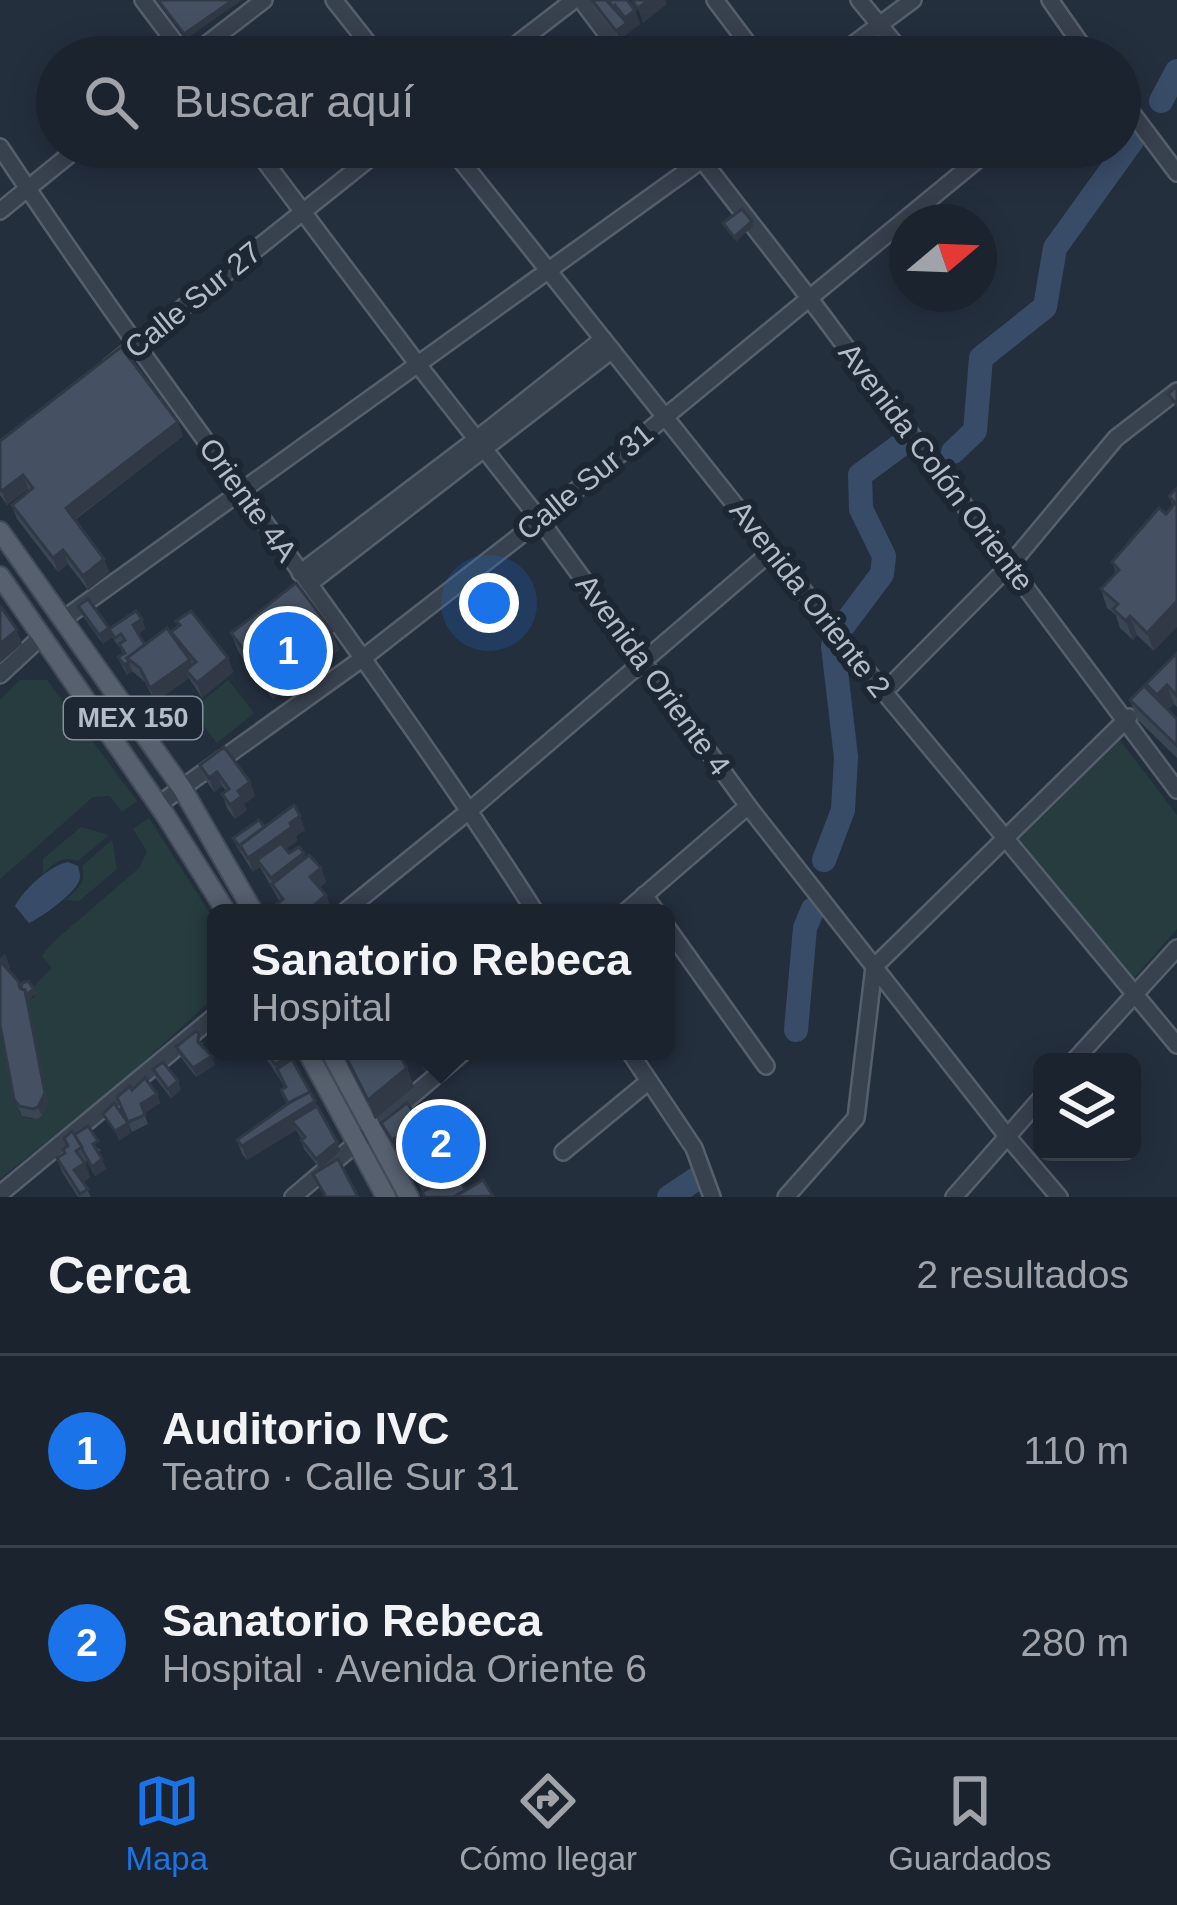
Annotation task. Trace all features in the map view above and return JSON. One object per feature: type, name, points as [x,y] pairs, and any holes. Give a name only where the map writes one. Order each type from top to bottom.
[{"type":"main road","name":"MEX 150","points":[[0,531],[186,794],[249,904]]},
{"type":"main road","name":"MEX 150","points":[[0,576],[221,904]]},
{"type":"main road","points":[[162,810],[182,811],[186,794]]},
{"type":"main road","points":[[313,1060],[410,1197]]},
{"type":"main road","points":[[334,1060],[386,1197]]},
{"type":"street","points":[[142,0],[171,36]]},
{"type":"street","points":[[216,36],[264,0]]},
{"type":"street","points":[[334,0],[362,36]]},
{"type":"street","points":[[529,36],[578,0],[607,36]]},
{"type":"street","points":[[715,0],[742,36]]},
{"type":"street","points":[[859,0],[888,36]]},
{"type":"street","points":[[864,36],[913,0]]},
{"type":"street","points":[[1050,0],[1075,36]]},
{"type":"street","points":[[1141,126],[1177,173]]},
{"type":"street","name":"Oriente 4A","points":[[0,147],[470,810],[530,904]]},
{"type":"street","points":[[0,211],[53,168]]},
{"type":"street","name":"Avenida Oriente 4","points":[[270,168],[540,520],[748,806],[1059,1197]]},
{"type":"street","name":"Calle Sur 27","points":[[103,372],[357,168]]},
{"type":"street","name":"Avenida Oriente 2","points":[[467,168],[884,692],[1177,1046]]},
{"type":"street","points":[[0,675],[42,637],[60,638],[62,620],[549,271],[680,168]]},
{"type":"street","name":"Avenida Colón Oriente","points":[[709,168],[1177,790]]},
{"type":"street","name":"Calle Sur 31","points":[[186,794],[540,520],[964,168]]},
{"type":"street","points":[[304,579],[608,344]]},
{"type":"street","points":[[884,692],[1010,565],[1116,438],[1177,391]]},
{"type":"street","points":[[354,904],[772,551]]},
{"type":"street","points":[[786,1197],[856,1118],[874,967],[1137,708]]},
{"type":"street","points":[[635,904],[748,806]]},
{"type":"street","points":[[644,896],[650,904]]},
{"type":"street","points":[[675,939],[766,1066]]},
{"type":"street","points":[[1081,1053],[1177,948]]},
{"type":"street","points":[[0,1194],[207,1023]]},
{"type":"street","points":[[293,1197],[455,1060]]},
{"type":"street","points":[[634,1060],[694,1148],[712,1197]]},
{"type":"street","points":[[563,1152],[649,1081]]},
{"type":"street","points":[[954,1197],[1033,1107]]},
{"type":"shaded area","points":[[469,1104],[488,1137],[412,1182],[395,1150]]},
{"type":"green space","points":[[20,680],[47,680],[137,801],[122,812],[110,796],[93,797],[0,879],[0,700]]},
{"type":"green space","points":[[228,680],[254,713],[217,743],[191,710]]},
{"type":"green space","points":[[1117,736],[1177,815],[1177,929],[1132,980],[1015,841]]},
{"type":"green space","points":[[149,818],[207,909],[207,1004],[120,1083],[0,1179],[0,1017],[19,1112],[29,1118],[42,1116],[48,1103],[28,1000],[35,997],[33,987],[52,968],[42,956],[50,945],[140,867],[147,851],[133,829]]},
{"type":"green space","points":[[81,827],[109,835],[78,861],[58,862],[43,874],[43,859]]},
{"type":"green space","points":[[112,840],[117,869],[79,901],[65,900],[82,882],[82,866]]},
{"type":"water","points":[[68,862],[78,866],[77,885],[29,923],[15,906],[19,899],[45,873]]},
{"type":"building","points":[[158,0],[233,0],[184,34]]},
{"type":"building","points":[[592,0],[606,0],[627,23],[616,31]]},
{"type":"building","points":[[608,0],[627,0],[635,10],[625,18]]},
{"type":"building","points":[[742,209],[752,221],[734,237],[723,223]]},
{"type":"building","points":[[121,347],[178,422],[66,508],[104,559],[83,576],[63,550],[53,558],[12,505],[33,488],[23,475],[0,488],[0,441]]},
{"type":"building","points":[[1177,488],[1177,601],[1147,633],[1130,616],[1126,621],[1113,609],[1118,604],[1101,589],[1119,570],[1112,562],[1159,508],[1166,514],[1175,503],[1169,496]]},
{"type":"building","points":[[296,583],[332,631],[267,681],[231,633]]},
{"type":"building","points":[[88,599],[109,628],[99,635],[78,606]]},
{"type":"building","points":[[0,608],[17,630],[0,644]]},
{"type":"building","points":[[136,611],[142,619],[133,625],[145,645],[124,665],[118,657],[125,653],[119,644],[125,640],[121,634],[115,638],[109,629]]},
{"type":"building","points":[[191,611],[228,658],[197,683],[186,670],[196,662],[171,632],[180,625],[176,621]]},
{"type":"building","points":[[167,628],[190,660],[150,688],[140,668],[127,658]]},
{"type":"building","points":[[1177,653],[1177,696],[1167,685],[1157,695],[1146,684]]},
{"type":"building","points":[[1144,686],[1177,719],[1177,746],[1130,700]]},
{"type":"building","points":[[224,747],[250,782],[230,805],[222,794],[229,789],[217,772],[209,778],[200,765]]},
{"type":"building","points":[[294,805],[300,816],[290,823],[292,827],[248,858],[240,845]]},
{"type":"building","points":[[259,820],[264,827],[240,845],[242,850],[233,838]]},
{"type":"building","points":[[281,843],[289,853],[299,847],[304,853],[271,878],[257,860]]},
{"type":"building","points":[[309,855],[321,868],[310,877],[326,895],[316,904],[277,904],[283,899],[272,884]]},
{"type":"building","points":[[2,963],[25,990],[45,1093],[33,1109],[19,1106],[14,1099],[0,1025]]},
{"type":"building","points":[[28,981],[34,989],[26,995],[21,989]]},
{"type":"building","points":[[196,1031],[207,1059],[193,1068],[176,1047]]},
{"type":"building","points":[[293,1060],[310,1092],[288,1103],[277,1069]]},
{"type":"building","points":[[348,1060],[402,1060],[407,1068],[368,1100]]},
{"type":"building","points":[[163,1062],[178,1081],[168,1089],[153,1069]]},
{"type":"building","points":[[145,1078],[157,1094],[141,1104],[145,1115],[128,1122],[117,1097]]},
{"type":"building","points":[[310,1092],[315,1101],[242,1146],[237,1140],[289,1103]]},
{"type":"building","points":[[114,1103],[128,1123],[115,1131],[103,1114]]},
{"type":"building","points":[[407,1103],[421,1123],[392,1140],[381,1123]]},
{"type":"building","points":[[317,1106],[337,1142],[316,1159],[292,1121]]},
{"type":"building","points":[[88,1126],[102,1159],[92,1167],[74,1135]]},
{"type":"building","points":[[72,1131],[82,1147],[76,1151],[85,1163],[74,1170],[88,1189],[80,1194],[57,1158],[65,1153],[64,1138]]},
{"type":"building","points":[[458,1146],[467,1160],[423,1186],[415,1172]]},
{"type":"building","points":[[338,1159],[358,1197],[326,1197],[313,1174]]},
{"type":"building","points":[[457,1172],[465,1190],[454,1197],[425,1197],[422,1192]]},
{"type":"building","points":[[483,1180],[493,1196],[454,1197]]},
{"type":"waterway","points":[[1161,101],[1177,71]]},
{"type":"waterway","points":[[953,452],[975,431],[981,358],[1045,307],[1055,248],[1113,168]]},
{"type":"waterway","points":[[843,626],[882,574],[884,556],[861,509],[860,475],[902,444]]},
{"type":"waterway","points":[[824,860],[843,810],[846,757],[833,646]]},
{"type":"waterway","points":[[796,1030],[805,928],[813,909]]},
{"type":"waterway","points":[[669,1197],[696,1179]]},
{"type":"place","name":"Auditorio IVC","points":[[288,651]]},
{"type":"place","name":"Sanatorio Rebeca","points":[[441,1144]]}]
